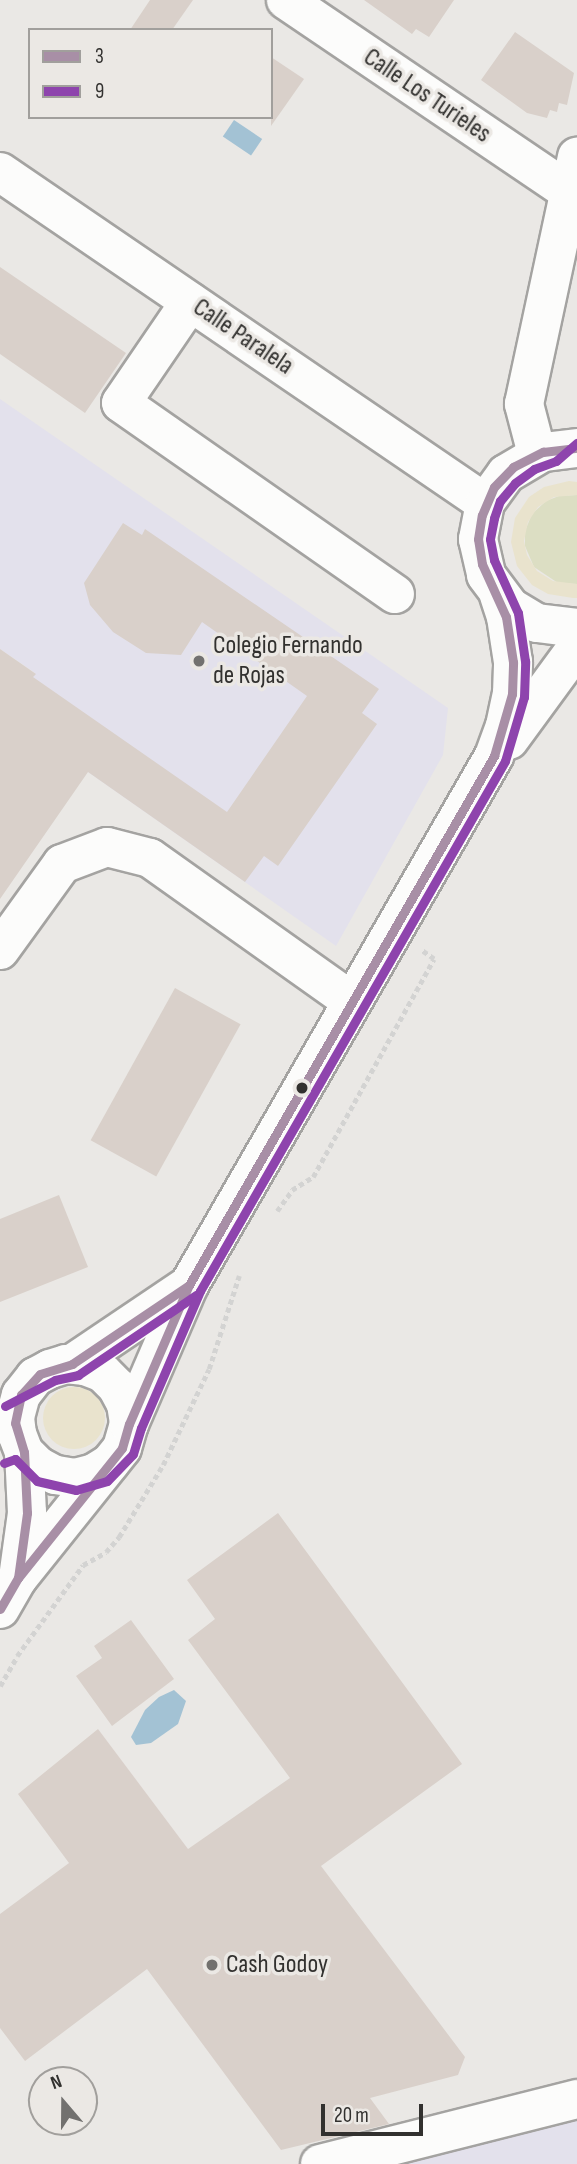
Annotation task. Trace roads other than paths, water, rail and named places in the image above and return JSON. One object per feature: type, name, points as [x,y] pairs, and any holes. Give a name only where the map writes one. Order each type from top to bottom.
[{"type":"main road","name":"Calle Los Turieles","points":[[286,0],[573,174]]},
{"type":"main road","name":"Calle Paralela","points":[[0,172],[485,503]]},
{"type":"main road","points":[[9,1593],[122,1448],[129,1424],[189,1285],[498,746],[512,694],[511,639],[499,595],[486,575],[479,551],[479,527],[485,503],[506,474],[560,445],[524,404],[573,174]]},
{"type":"main road","points":[[190,302],[121,403],[395,594]]},
{"type":"main road","points":[[499,595],[530,619],[552,627],[577,628]]},
{"type":"main road","points":[[477,784],[577,647]]},
{"type":"main road","points":[[0,950],[62,864],[107,847],[150,858],[351,1001]]},
{"type":"main road","points":[[9,1593],[27,1513],[15,1449],[16,1412],[21,1395],[16,1388],[50,1369],[72,1364],[189,1285]]},
{"type":"main road","points":[[72,1364],[91,1367],[113,1382],[127,1404],[129,1424]]},
{"type":"main road","points":[[15,1449],[37,1466],[61,1477],[88,1476],[110,1462]]},
{"type":"main road","points":[[320,2164],[577,2099]]},
{"type":"water","points":[[234,120],[262,139],[251,156],[223,137]]},
{"type":"water","points":[[174,1690],[186,1701],[178,1724],[151,1743],[136,1745],[131,1737],[145,1710],[159,1697]]},
{"type":"place","name":"Colegio Fernando de Rojas","points":[[199,661]]},
{"type":"place","name":"Cash Godoy","points":[[212,1965]]}]
